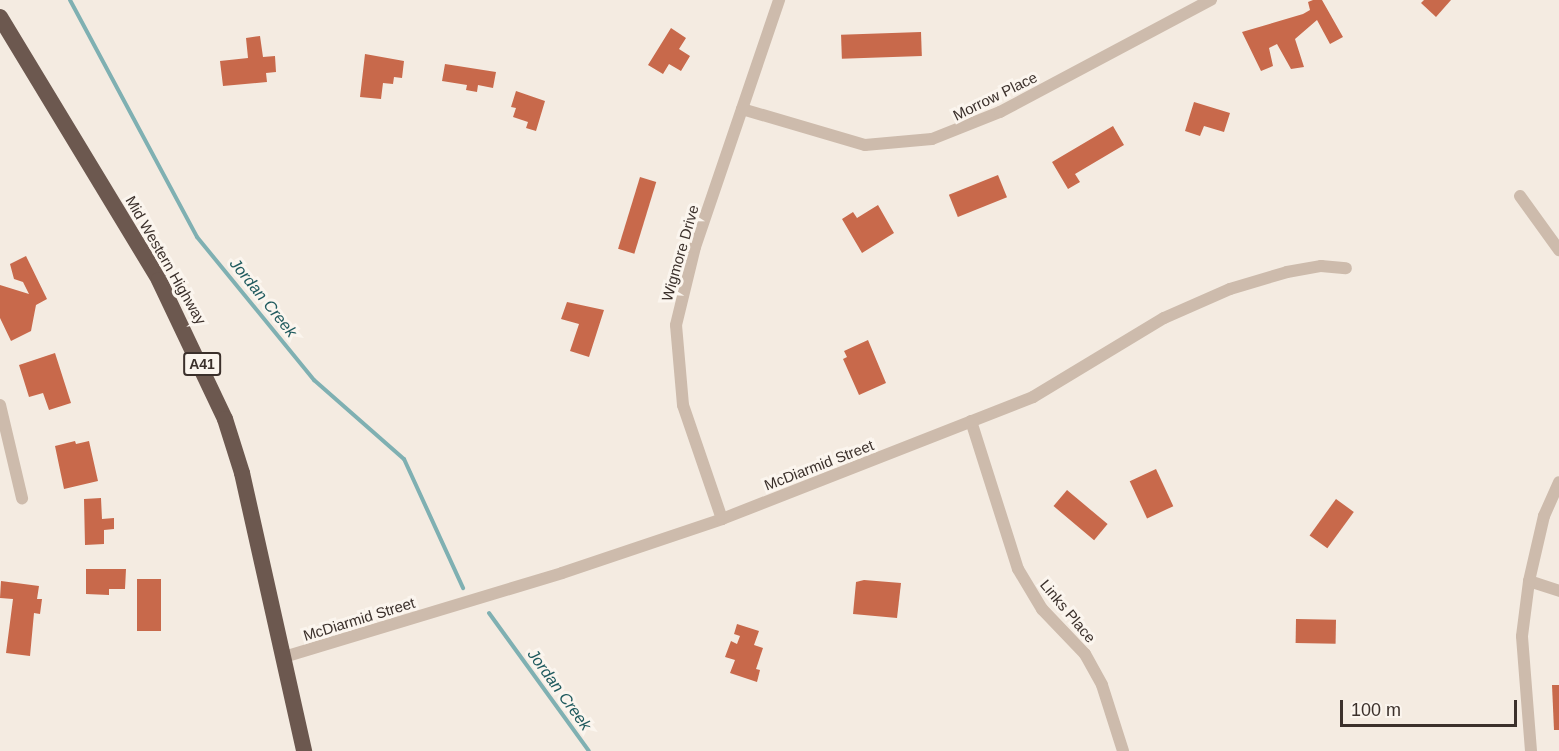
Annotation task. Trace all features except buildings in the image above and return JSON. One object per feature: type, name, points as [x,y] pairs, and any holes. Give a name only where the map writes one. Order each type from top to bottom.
[{"type":"highway","name":"Mid Western Highway","points":[[0,17],[159,280],[203,367],[242,473],[304,751]]},
{"type":"street","name":"Wigmore Drive","points":[[722,519],[683,405],[676,325],[695,247],[779,0]]},
{"type":"street","name":"Morrow Place","points":[[742,109],[865,145],[932,139],[1000,112],[1211,0]]},
{"type":"street","points":[[1520,196],[1559,250]]},
{"type":"street","name":"McDiarmid Street","points":[[284,657],[562,573],[722,519],[1033,397],[1164,318],[1230,289],[1287,272],[1321,266],[1346,268]]},
{"type":"street","points":[[0,405],[22,498]]},
{"type":"street","name":"Links Place","points":[[971,421],[1018,569],[1042,609],[1085,654],[1102,685],[1123,751]]},
{"type":"street","points":[[1531,751],[1522,636],[1529,581],[1544,516],[1559,482]]},
{"type":"street","points":[[1529,581],[1559,591]]},
{"type":"waterway","name":"Jordan Creek","points":[[70,0],[197,237],[314,380],[404,459],[463,588]]},
{"type":"waterway","name":"Jordan Creek","points":[[489,613],[589,751]]}]
